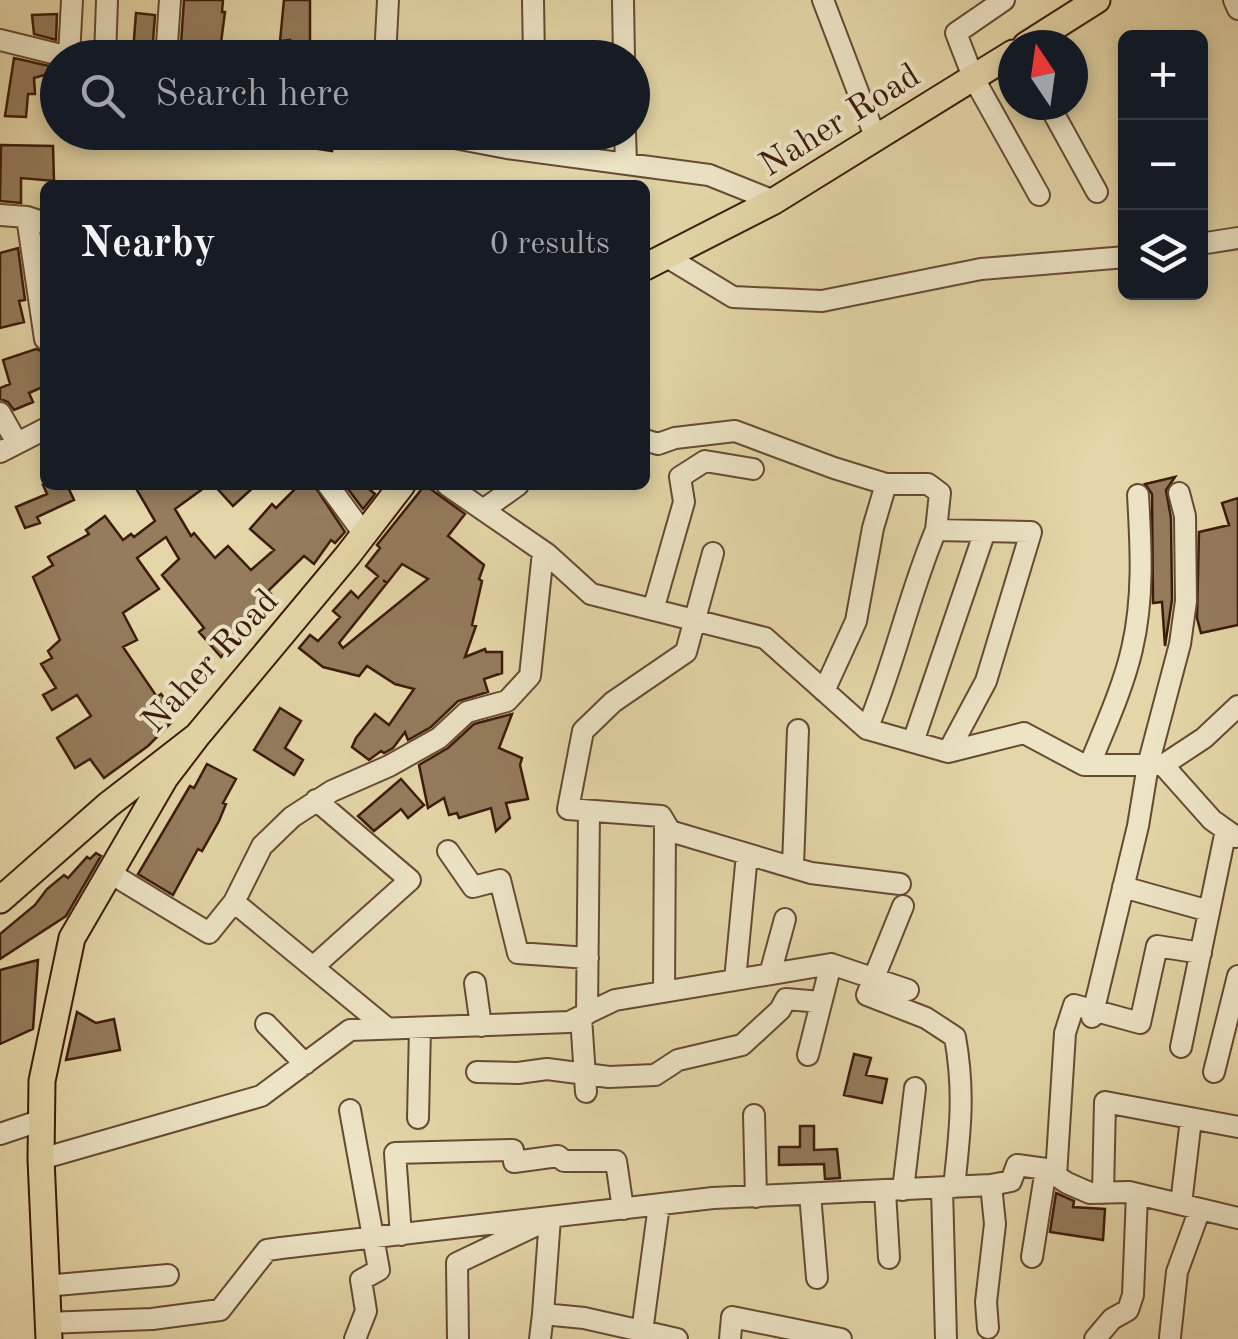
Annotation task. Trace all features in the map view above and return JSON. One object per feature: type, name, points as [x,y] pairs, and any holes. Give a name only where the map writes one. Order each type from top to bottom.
[{"type":"main road","points":[[1050,30],[1097,0]]},
{"type":"main road","name":"Naher Road","points":[[656,262],[774,201],[998,62]]},
{"type":"main road","name":"Naher Road","points":[[3,890],[197,736],[398,490]]},
{"type":"main road","points":[[47,1331],[42,1081],[72,938],[165,778],[197,736]]},
{"type":"street","points":[[71,40],[72,0]]},
{"type":"street","points":[[106,40],[107,0]]},
{"type":"street","points":[[167,40],[170,0]]},
{"type":"street","points":[[386,40],[388,0]]},
{"type":"street","points":[[533,0],[534,40]]},
{"type":"street","points":[[623,0],[624,40]]},
{"type":"street","points":[[823,0],[876,138]]},
{"type":"street","points":[[1004,0],[956,33],[973,78],[1039,195]]},
{"type":"street","points":[[1234,0],[1238,9]]},
{"type":"street","points":[[0,40],[40,50]]},
{"type":"street","points":[[1058,120],[1097,192]]},
{"type":"street","points":[[571,150],[710,175],[774,201]]},
{"type":"street","points":[[626,150],[626,162]]},
{"type":"street","points":[[0,216],[36,220],[40,273]]},
{"type":"street","points":[[1208,243],[1238,238]]},
{"type":"street","points":[[656,262],[733,297],[822,301],[981,269],[1118,257]]},
{"type":"street","points":[[0,412],[8,448],[40,432]]},
{"type":"street","points":[[650,442],[658,444],[675,438],[736,431],[886,484],[928,484],[940,494],[936,530],[917,575],[890,674],[867,729]]},
{"type":"street","points":[[653,610],[684,502],[680,477],[705,461],[753,468]]},
{"type":"street","points":[[824,691],[856,620],[873,528],[886,484]]},
{"type":"street","points":[[332,490],[364,534]]},
{"type":"street","points":[[455,490],[543,552],[591,594],[765,638],[867,729],[948,752],[1024,733],[1084,765],[1156,764],[1204,738],[1238,706]]},
{"type":"street","points":[[483,510],[511,490]]},
{"type":"street","points":[[1093,1014],[1156,764],[1186,600],[1185,516],[1179,493]]},
{"type":"street","points":[[1090,764],[1132,650],[1142,550],[1138,495]]},
{"type":"street","points":[[936,530],[1031,532],[986,681],[948,752]]},
{"type":"street","points":[[913,742],[984,531]]},
{"type":"street","points":[[110,873],[209,934],[234,902],[262,846],[292,817],[316,800],[439,738],[467,712],[508,701],[530,676],[543,552]]},
{"type":"street","points":[[712,553],[686,652],[613,702],[583,731],[568,809],[661,816],[670,830],[811,873],[902,895],[868,995],[926,1018],[954,1038],[962,1076],[961,1127],[948,1188],[946,1339]]},
{"type":"street","points":[[793,866],[798,730]]},
{"type":"street","points":[[1156,764],[1232,834],[1209,910],[1181,1048]]},
{"type":"street","points":[[313,967],[410,880],[316,800]]},
{"type":"street","points":[[586,1083],[589,811]]},
{"type":"street","points":[[664,992],[665,823]]},
{"type":"street","points":[[448,852],[473,887],[500,880],[518,952],[588,958]]},
{"type":"street","points":[[736,980],[746,854]]},
{"type":"street","points":[[1123,886],[1209,910]]},
{"type":"street","points":[[234,902],[388,1029]]},
{"type":"street","points":[[770,974],[786,919]]},
{"type":"street","points":[[1032,1257],[1051,1172],[1065,1033],[1074,1004],[1093,1014],[1140,1023],[1158,946],[1200,953]]},
{"type":"street","points":[[808,1055],[830,964]]},
{"type":"street","points":[[41,1159],[261,1096],[350,1030],[570,1022],[615,1000],[830,964],[908,990]]},
{"type":"street","points":[[1214,1072],[1238,976]]},
{"type":"street","points":[[474,982],[481,1026]]},
{"type":"street","points":[[477,1072],[547,1069],[586,1083],[609,1077],[656,1075],[678,1060],[742,1045],[780,1010],[786,999],[822,1002]]},
{"type":"street","points":[[266,1024],[305,1064]]},
{"type":"street","points":[[418,1118],[420,1028]]},
{"type":"street","points":[[889,1258],[894,1190],[915,1088]]},
{"type":"street","points":[[1103,1192],[1105,1102],[1238,1127]]},
{"type":"street","points":[[350,1110],[379,1270],[361,1280],[366,1311],[355,1339]]},
{"type":"street","points":[[754,1115],[756,1197]]},
{"type":"street","points":[[1170,1336],[1177,1272],[1191,1206],[1191,1119]]},
{"type":"street","points":[[0,1134],[42,1120]]},
{"type":"street","points":[[401,1235],[394,1153],[513,1150],[514,1162],[558,1156],[564,1161],[616,1161],[623,1209]]},
{"type":"street","points":[[47,1331],[220,1310],[267,1250],[659,1205],[991,1185],[1011,1182],[1018,1165],[1051,1172],[1090,1193],[1137,1194],[1238,1218]]},
{"type":"street","points":[[988,1328],[986,1302],[995,1224],[991,1185]]},
{"type":"street","points":[[810,1194],[817,1278]]},
{"type":"street","points":[[1096,1339],[1112,1318],[1128,1310],[1133,1295],[1137,1194]]},
{"type":"street","points":[[649,1335],[659,1205]]},
{"type":"street","points":[[540,1339],[550,1218]]},
{"type":"street","points":[[458,1339],[457,1263],[550,1218]]},
{"type":"street","points":[[45,1286],[168,1275]]},
{"type":"street","points":[[543,1314],[584,1318],[676,1339]]},
{"type":"street","points":[[730,1339],[732,1317],[786,1333],[841,1339]]},
{"type":"building","points":[[184,0],[223,0],[221,40],[181,40]]},
{"type":"building","points":[[284,0],[310,0],[310,40],[280,40]]},
{"type":"building","points":[[136,13],[155,15],[153,40],[134,40]]},
{"type":"building","points":[[57,14],[56,40],[34,34],[32,15]]},
{"type":"building","points":[[14,58],[40,64],[40,76],[34,78],[35,94],[28,94],[26,117],[5,116]]},
{"type":"building","points":[[1,145],[53,150],[54,180],[21,178],[21,203],[0,201]]},
{"type":"building","points":[[18,248],[25,300],[19,301],[24,322],[0,328],[0,253]]},
{"type":"building","points":[[40,350],[40,388],[29,393],[33,402],[14,410],[0,399],[0,388],[10,384],[3,360]]},
{"type":"building","points":[[1175,477],[1166,490],[1171,518],[1172,600],[1165,646],[1162,602],[1153,603],[1152,494],[1145,484]]},
{"type":"building","points":[[45,490],[69,490],[74,500],[37,517],[40,523],[25,528],[16,507],[47,494]]},
{"type":"building","points":[[137,490],[201,490],[175,509],[191,536],[194,533],[215,558],[228,546],[251,570],[274,550],[250,529],[272,504],[276,508],[294,490],[317,490],[345,532],[335,543],[331,540],[314,564],[304,556],[268,591],[271,594],[260,605],[263,609],[221,657],[199,632],[204,628],[162,575],[179,559],[166,537],[137,558],[159,589],[123,613],[137,640],[123,647],[157,697],[161,694],[176,713],[148,746],[104,778],[90,759],[75,768],[57,738],[91,716],[77,695],[52,710],[43,695],[56,688],[41,664],[52,658],[48,651],[60,640],[33,577],[53,565],[48,557],[89,534],[86,530],[105,516],[123,540],[131,534],[134,537],[155,521]]},
{"type":"building","points":[[219,490],[251,490],[233,506]]},
{"type":"building","points":[[349,490],[370,490],[375,494],[363,509]]},
{"type":"building","points":[[421,490],[432,490],[465,514],[448,536],[484,565],[472,625],[476,626],[465,657],[485,649],[502,652],[502,673],[484,679],[488,692],[458,701],[431,727],[408,740],[405,732],[393,748],[369,760],[352,747],[356,738],[375,714],[389,725],[414,689],[395,684],[367,666],[359,676],[323,667],[299,648],[310,635],[318,641],[340,617],[333,611],[351,591],[358,598],[378,576],[366,566],[380,548],[377,545]],"holes":[[[402,564],[428,579],[343,648],[339,643]]]},
{"type":"building","points":[[1238,498],[1238,625],[1201,633],[1197,618],[1199,532],[1229,525],[1222,503]]},
{"type":"building","points":[[280,708],[301,721],[285,748],[303,760],[294,775],[254,750]]},
{"type":"building","points":[[512,714],[499,748],[522,758],[528,799],[506,803],[510,818],[496,831],[491,808],[459,818],[457,813],[449,815],[444,798],[428,808],[419,765],[448,748],[474,724]]},
{"type":"building","points":[[207,764],[236,779],[223,803],[226,804],[219,821],[202,851],[198,849],[173,895],[138,874]]},
{"type":"building","points":[[401,779],[424,805],[408,818],[401,809],[374,831],[358,816]]},
{"type":"building","points":[[96,853],[101,856],[66,916],[0,959],[0,934],[35,905],[47,889],[64,875],[68,878],[87,857],[90,859]]},
{"type":"building","points":[[38,960],[33,1029],[0,1044],[0,970]]},
{"type":"building","points":[[77,1012],[96,1023],[114,1019],[120,1050],[66,1060]]},
{"type":"building","points":[[854,1054],[871,1058],[866,1075],[887,1079],[882,1103],[844,1095]]},
{"type":"building","points":[[800,1126],[814,1126],[814,1150],[837,1149],[840,1178],[825,1179],[824,1164],[779,1165],[779,1147],[800,1147]]},
{"type":"building","points":[[1056,1193],[1074,1201],[1073,1207],[1105,1209],[1103,1240],[1050,1232]]}]
